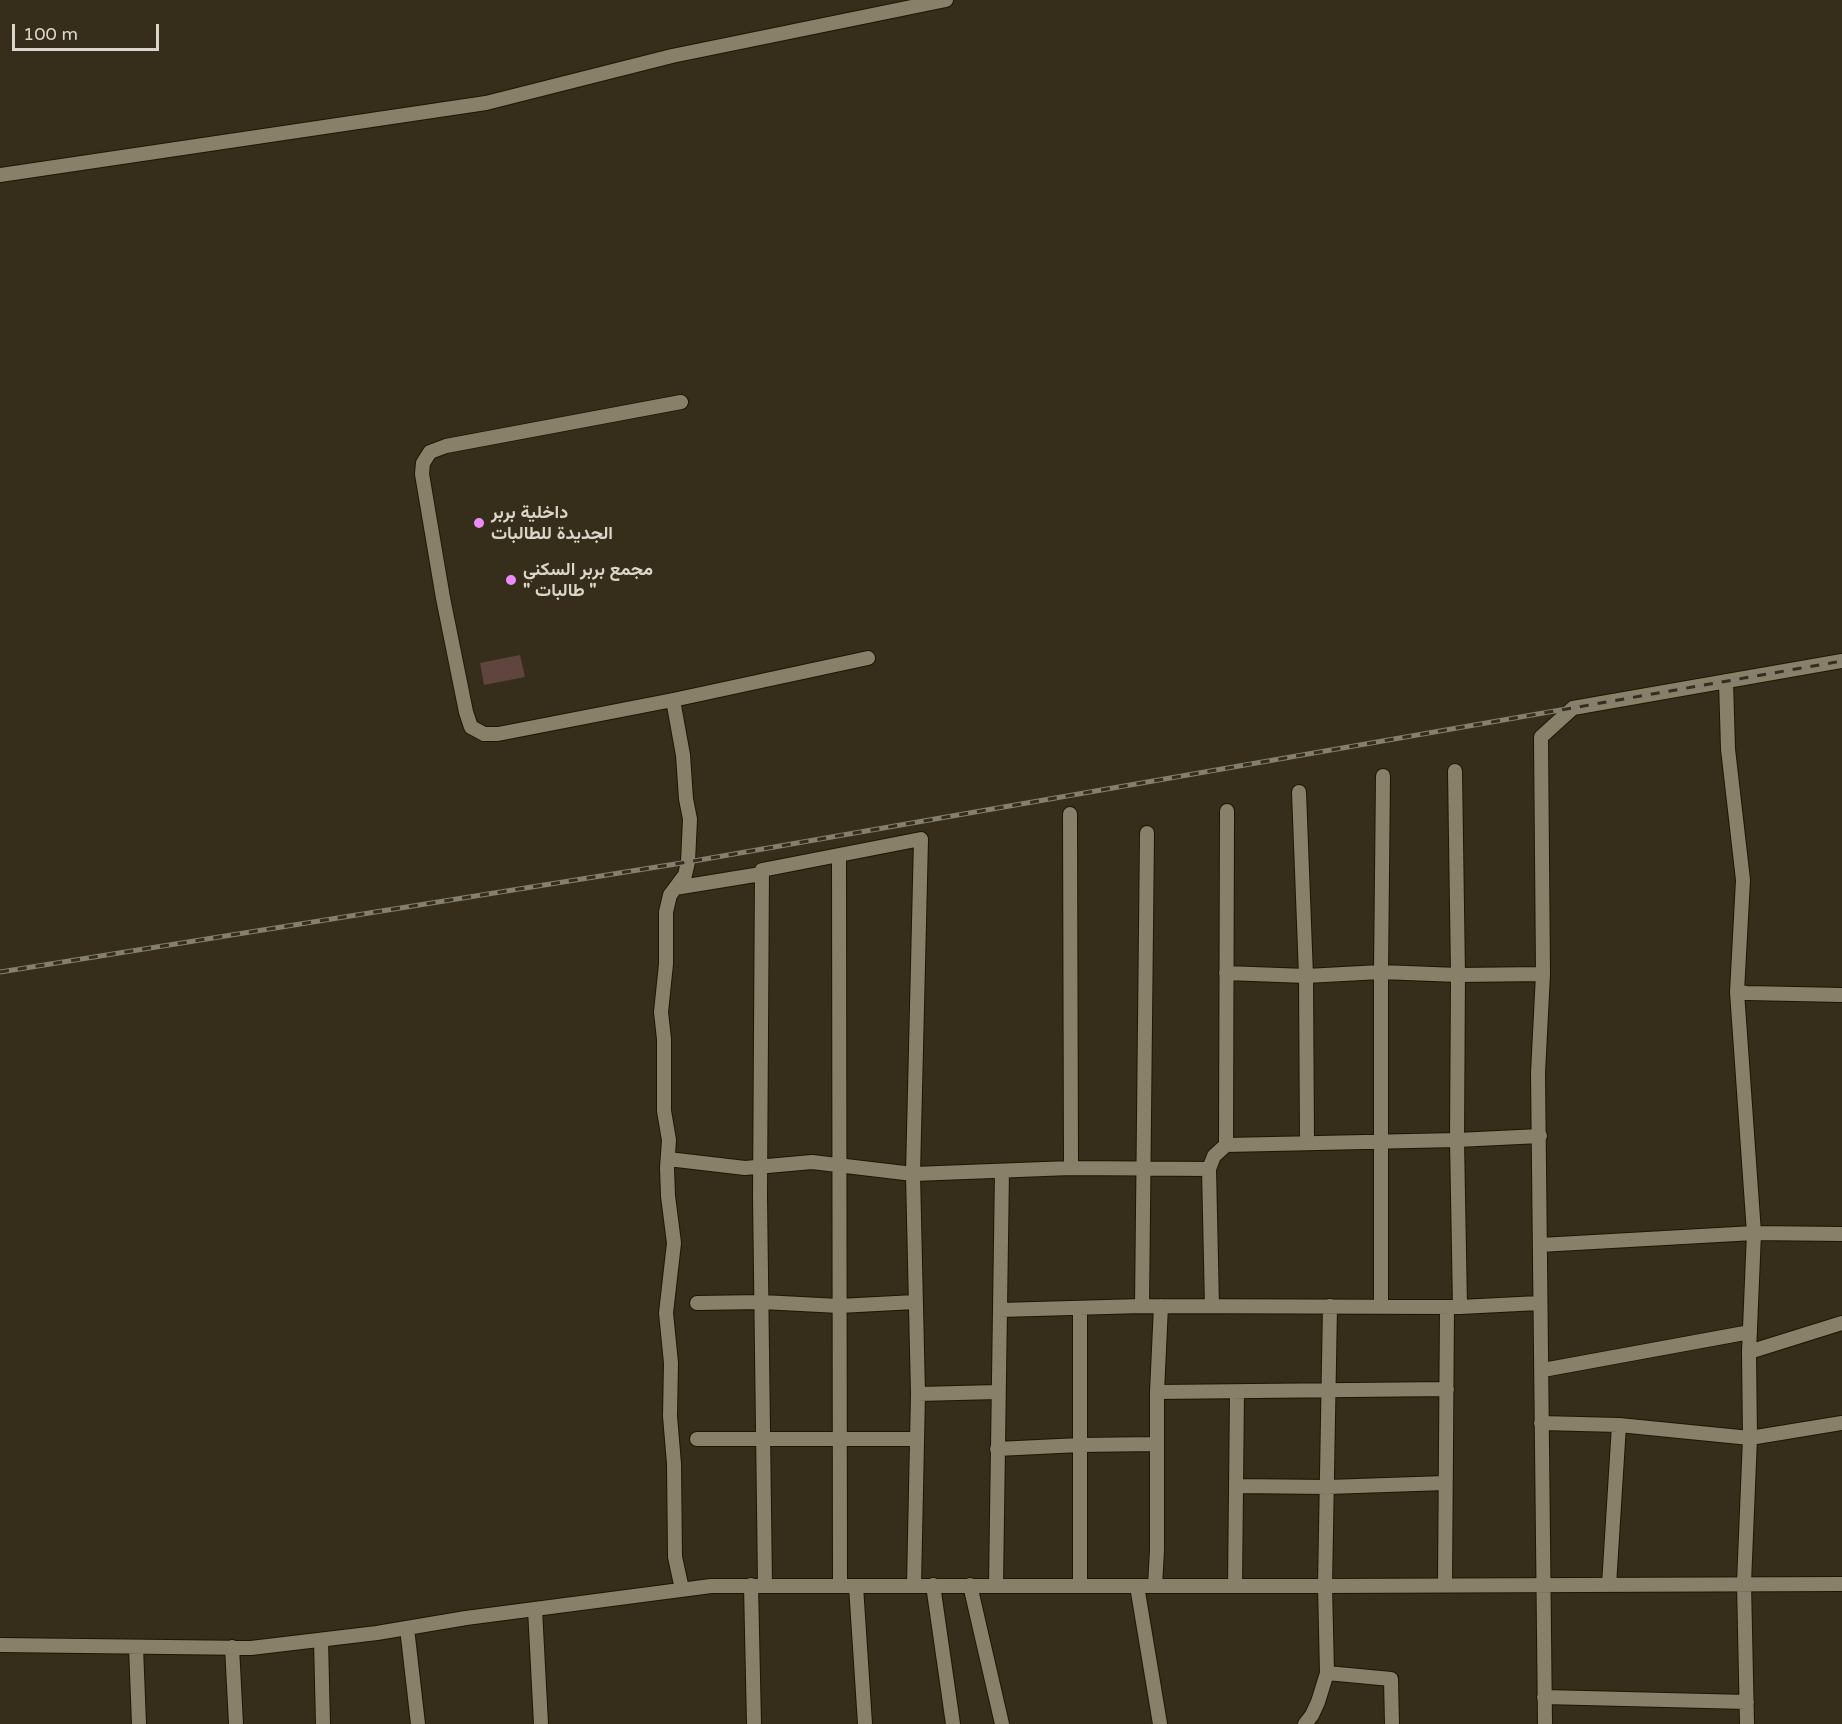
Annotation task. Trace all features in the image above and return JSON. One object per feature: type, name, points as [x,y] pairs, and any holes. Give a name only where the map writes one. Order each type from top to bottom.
[{"type":"street","points":[[0,175],[486,103],[672,56],[946,0]]},
{"type":"street","points":[[681,402],[446,446],[430,452],[423,463],[422,474],[443,598],[471,727],[484,734],[498,734],[674,700],[868,658]]},
{"type":"street","points":[[1545,1724],[1538,1073],[1543,974],[1541,737],[1573,708],[1842,661]]},
{"type":"street","points":[[1726,681],[1728,749],[1743,880],[1737,992],[1754,1233],[1749,1352],[1750,1438],[1744,1584],[1747,1724]]},
{"type":"street","points":[[674,700],[690,819],[685,876],[670,895],[666,912],[666,964],[661,1012],[664,1039],[664,1111],[669,1140],[668,1196],[674,1244],[666,1313],[671,1363],[670,1434],[674,1464],[675,1557],[682,1589]]},
{"type":"street","points":[[1445,1584],[1447,1389],[1454,1307],[1457,1140],[1458,975],[1455,771]]},
{"type":"street","points":[[1381,1306],[1380,972],[1383,776]]},
{"type":"street","points":[[1299,792],[1306,976],[1307,1142]]},
{"type":"street","points":[[1226,1144],[1227,810]]},
{"type":"street","points":[[1070,814],[1071,1168]]},
{"type":"street","points":[[1142,1306],[1147,833]]},
{"type":"street","points":[[754,1724],[764,1438],[760,1167],[762,870],[921,839],[913,1174],[918,1394],[915,1439],[914,1585]]},
{"type":"street","points":[[839,856],[840,1586]]},
{"type":"street","points":[[675,888],[762,874]]},
{"type":"street","points":[[1227,973],[1306,976],[1380,972],[1458,975],[1543,974]]},
{"type":"street","points":[[1737,992],[1842,995]]},
{"type":"street","points":[[1212,1306],[1209,1169],[1214,1156],[1226,1144],[1457,1140],[1540,1136]]},
{"type":"street","points":[[668,1159],[746,1168],[812,1162],[913,1174],[1071,1168],[1209,1169]]},
{"type":"street","points":[[996,1585],[1002,1171]]},
{"type":"street","points":[[1540,1245],[1754,1233],[1842,1233]]},
{"type":"street","points":[[697,1303],[762,1302],[839,1306],[915,1302]]},
{"type":"street","points":[[1000,1310],[1142,1306],[1454,1307],[1539,1303]]},
{"type":"street","points":[[1155,1586],[1157,1392],[1161,1306]]},
{"type":"street","points":[[1305,1724],[1318,1702],[1327,1673],[1330,1306]]},
{"type":"street","points":[[1080,1308],[1080,1586]]},
{"type":"street","points":[[1749,1352],[1842,1323]]},
{"type":"street","points":[[1542,1370],[1750,1332]]},
{"type":"street","points":[[1157,1392],[1447,1389]]},
{"type":"street","points":[[918,1394],[998,1392]]},
{"type":"street","points":[[1235,1586],[1237,1392]]},
{"type":"street","points":[[1541,1423],[1619,1425],[1750,1438],[1842,1423]]},
{"type":"street","points":[[1609,1585],[1619,1425]]},
{"type":"street","points":[[697,1439],[915,1439]]},
{"type":"street","points":[[997,1449],[1156,1444]]},
{"type":"street","points":[[1237,1486],[1328,1487],[1445,1484]]},
{"type":"street","points":[[0,1646],[251,1648],[711,1586],[1842,1584]]},
{"type":"street","points":[[933,1585],[953,1724]]},
{"type":"street","points":[[970,1585],[1002,1724]]},
{"type":"street","points":[[856,1586],[865,1724]]},
{"type":"street","points":[[1137,1586],[1160,1724]]},
{"type":"street","points":[[535,1609],[541,1724]]},
{"type":"street","points":[[407,1628],[417,1724]]},
{"type":"street","points":[[321,1640],[323,1724]]},
{"type":"street","points":[[136,1647],[139,1724]]},
{"type":"street","points":[[232,1647],[236,1724]]},
{"type":"street","points":[[1327,1673],[1391,1679],[1392,1724]]},
{"type":"street","points":[[1544,1697],[1747,1702]]},
{"type":"shaded area","points":[[520,655],[525,677],[484,685],[480,663]]},
{"type":"railway","points":[[0,972],[688,862],[1842,661]]},
{"type":"place","name":"داخلية بربر الجديدة للطالبات","points":[[479,523]]},
{"type":"place","name":"مجمع بربر السكني \" طالبات \"","points":[[511,580]]}]
